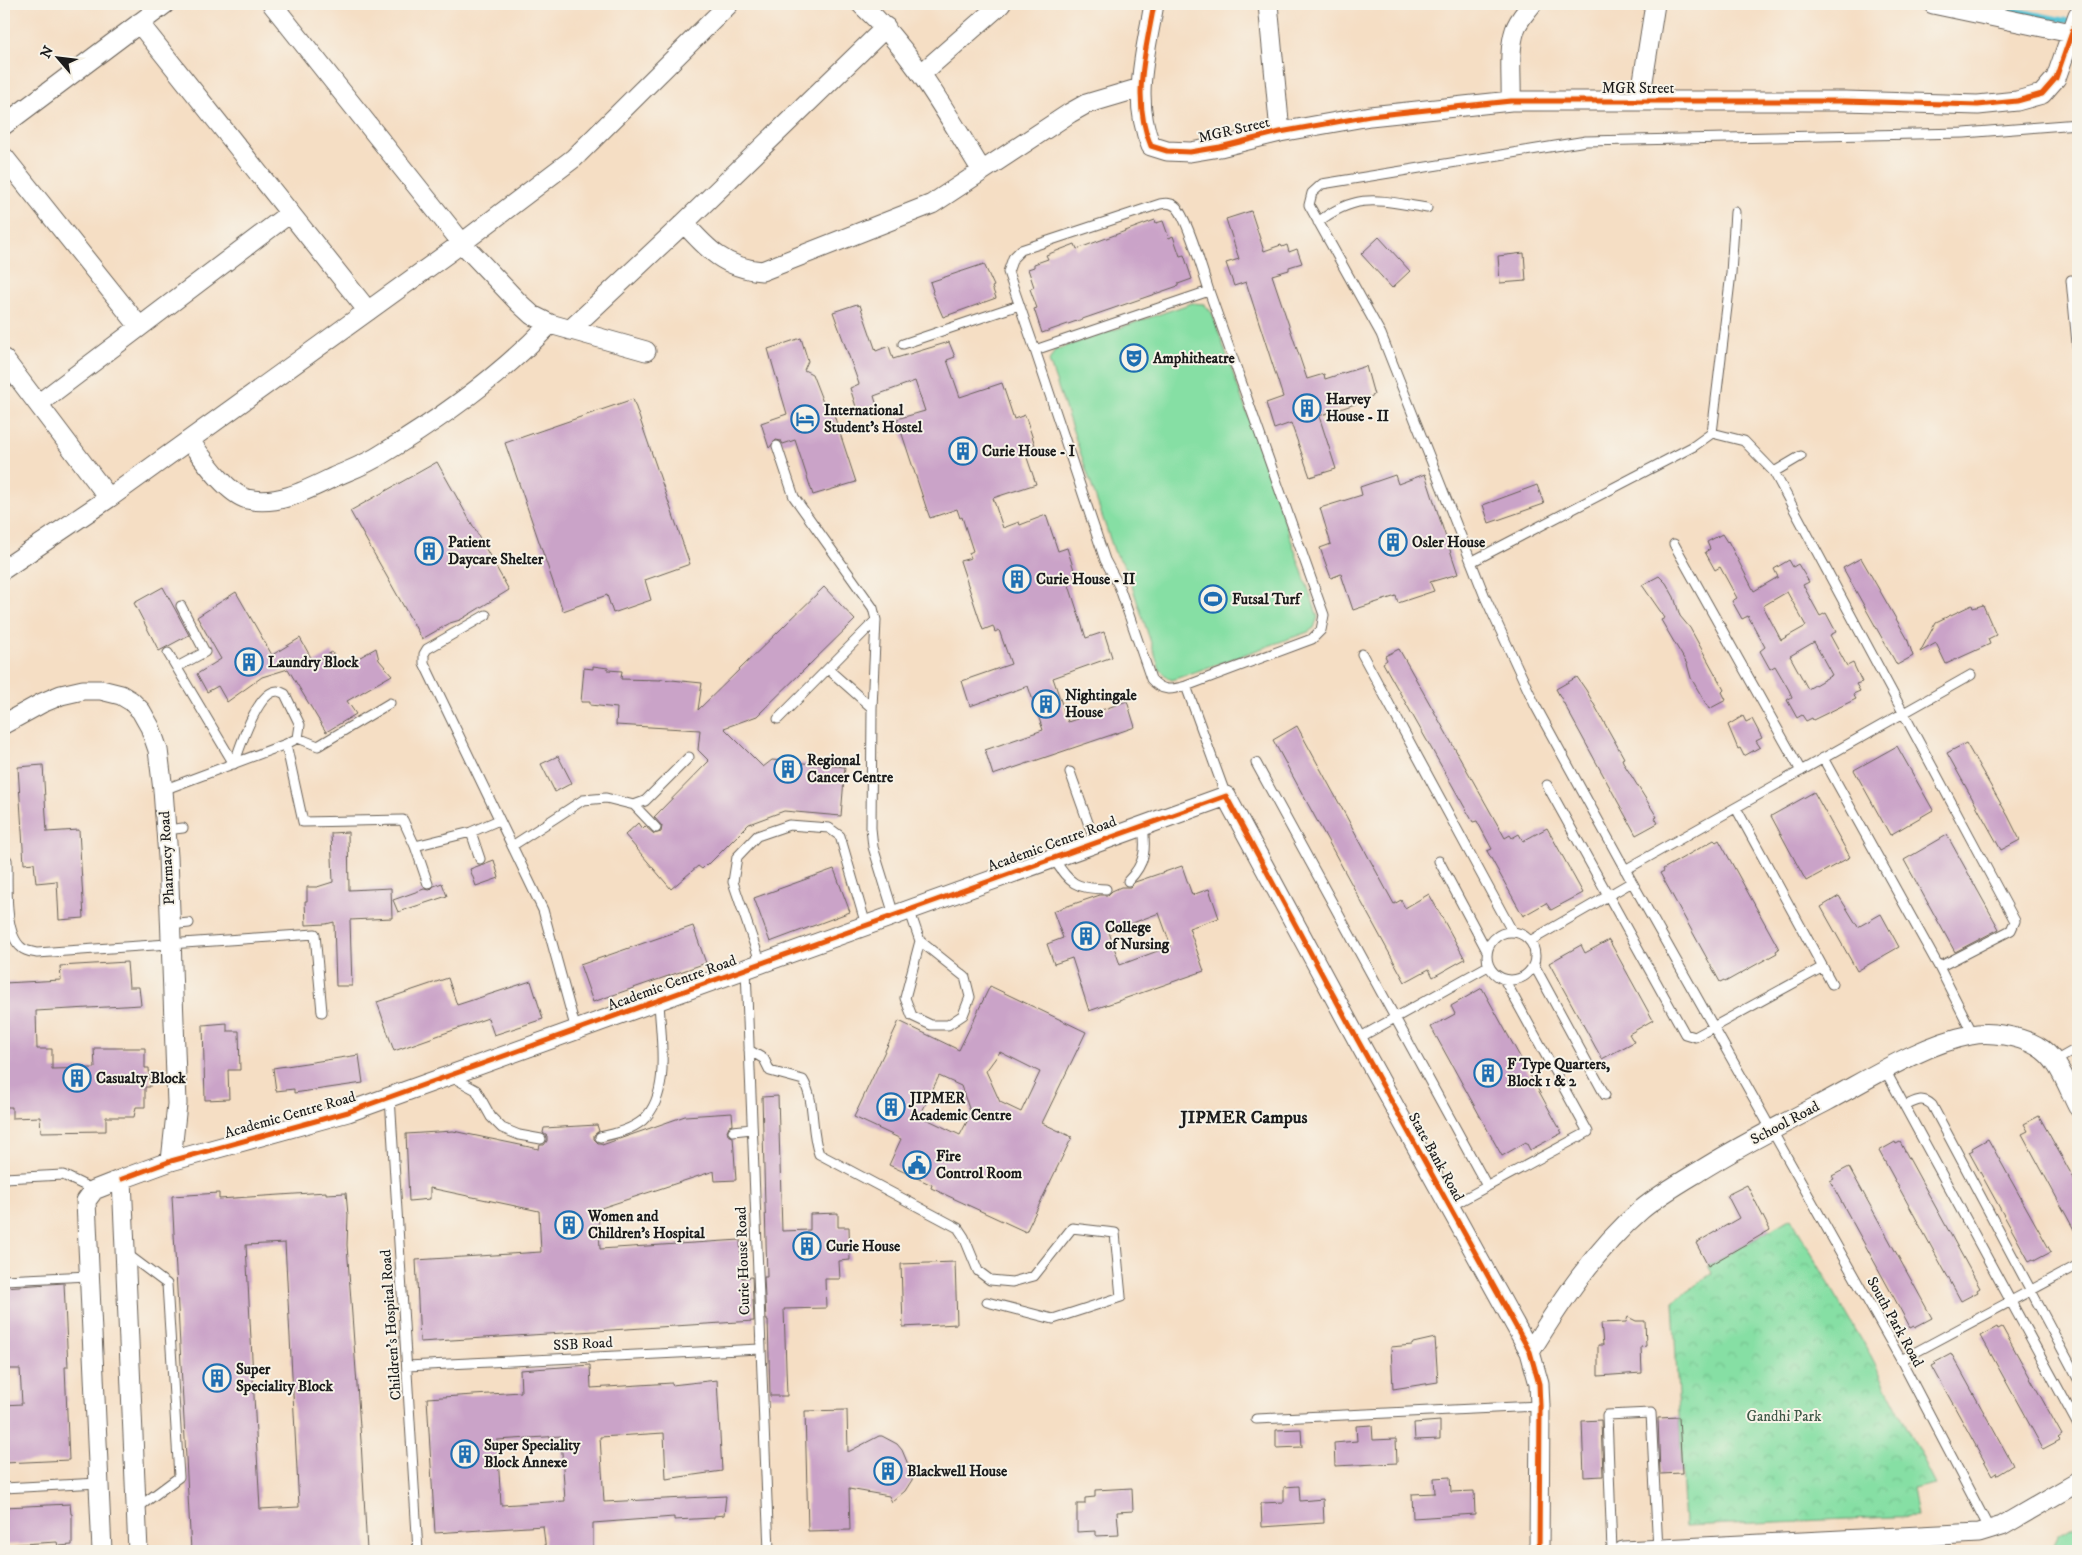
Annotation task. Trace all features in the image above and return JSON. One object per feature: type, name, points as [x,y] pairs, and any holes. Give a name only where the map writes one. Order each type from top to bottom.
[{"type":"street","points":[[4,125],[163,4]]},
{"type":"street","points":[[272,4],[462,243],[519,303],[532,315],[550,324],[646,351]]},
{"type":"street","points":[[5,566],[109,498],[462,243],[574,158],[729,4]]},
{"type":"street","points":[[861,4],[886,27],[922,74],[982,171]]},
{"type":"street","points":[[922,74],[1001,4]]},
{"type":"street","points":[[684,223],[707,248],[730,263],[746,269],[762,271],[932,204],[1086,104],[1140,88],[1154,4]]},
{"type":"street","points":[[1268,4],[1280,132]]},
{"type":"street","points":[[1511,100],[1512,50],[1515,30],[1522,15],[1532,4]]},
{"type":"street","points":[[1640,100],[1655,4]]},
{"type":"street","points":[[1933,4],[2071,33]]},
{"type":"street","name":"MGR Street","points":[[1140,88],[1145,130],[1151,146],[1167,151],[1190,152],[1220,147],[1280,132],[1370,116],[1511,100],[1845,101],[1978,105],[2016,101],[2042,94],[2056,78],[2078,15]]},
{"type":"street","points":[[139,23],[368,311]]},
{"type":"street","points":[[570,330],[684,223],[886,27]]},
{"type":"street","points":[[4,156],[139,326]]},
{"type":"street","points":[[38,404],[290,213]]},
{"type":"street","points":[[189,440],[220,479],[246,499],[268,500],[294,496],[381,455],[497,373],[523,352],[550,324]]},
{"type":"street","points":[[4,359],[109,498]]},
{"type":"street","name":"Pharmacy Road","points":[[4,724],[61,695],[83,690],[101,690],[121,695],[131,701],[141,711],[150,727],[158,750],[163,790],[174,829],[170,946],[177,1104],[171,1161]]},
{"type":"street","name":"Academic Centre Road","points":[[94,1190],[171,1161],[348,1112],[754,967],[1052,857],[1226,796]]},
{"type":"street","name":"State Bank Road","points":[[1226,796],[1357,1039],[1530,1352],[1539,1384],[1540,1406],[1539,1551]]},
{"type":"street","name":"School Road","points":[[1530,1352],[1564,1296],[1623,1226],[1665,1192],[1724,1155],[1885,1070],[1941,1043],[1973,1034],[2010,1035],[2037,1046],[2055,1062],[2078,1107]]},
{"type":"street","points":[[122,1179],[138,1551]]},
{"type":"street","points":[[94,1190],[86,1201],[102,1551]]},
{"type":"street","points":[[1623,1551],[1752,1548],[1979,1534],[2002,1526],[2078,1482]]},
{"type":"lane","name":"South Park Road","points":[[1990,1530],[1901,1360],[1625,870],[1535,705],[1485,597],[1381,334],[1309,205],[1312,193],[1322,184],[1586,141],[1964,133],[2078,124]]},
{"type":"lane","points":[[1318,222],[1333,211],[1357,202],[1373,200],[1427,208]]},
{"type":"lane","points":[[1160,204],[1174,205],[1179,210],[1324,615],[1321,630],[1312,639],[1171,690],[1163,690],[1151,679],[1119,586],[1105,560],[1019,305],[1008,272],[1013,258],[1021,250],[1160,204]]},
{"type":"lane","points":[[1471,562],[1694,446],[1712,433],[1731,273],[1735,212]]},
{"type":"lane","points":[[2072,280],[2078,354]]},
{"type":"lane","points":[[1035,350],[1209,291]]},
{"type":"lane","points":[[903,344],[1019,305]]},
{"type":"lane","points":[[1712,433],[1744,441],[1774,472],[2015,921],[2011,930],[1939,968]]},
{"type":"lane","points":[[777,446],[794,497],[873,608],[876,620],[872,708],[871,828],[873,847],[901,912],[920,941],[965,977],[970,997],[963,1015],[948,1025],[931,1025],[912,1016],[905,998],[920,941]]},
{"type":"lane","points":[[1774,472],[1801,456]]},
{"type":"lane","points":[[1674,544],[1801,771]]},
{"type":"lane","points":[[177,668],[205,652],[181,606]]},
{"type":"lane","points":[[486,615],[427,649],[424,654],[424,662],[543,910],[576,1030]]},
{"type":"lane","points":[[778,719],[876,620]]},
{"type":"lane","points":[[168,653],[234,764]]},
{"type":"lane","points":[[1362,654],[1512,931]]},
{"type":"lane","points":[[828,669],[872,708]]},
{"type":"lane","points":[[1625,870],[1971,675]]},
{"type":"lane","points":[[1186,686],[1226,796]]},
{"type":"lane","points":[[234,764],[256,709],[272,693],[278,691],[286,694],[300,725],[298,738]]},
{"type":"lane","points":[[163,790],[298,738],[318,746],[390,703]]},
{"type":"lane","points":[[286,744],[303,822],[403,820],[415,846],[428,884]]},
{"type":"lane","points":[[634,805],[645,801],[688,757]]},
{"type":"lane","points":[[1823,758],[1939,968],[1973,1034]]},
{"type":"lane","points":[[1256,763],[1487,1186]]},
{"type":"lane","points":[[1070,772],[1095,842]]},
{"type":"lane","points":[[1547,785],[1685,1034],[1695,1037],[1823,967]]},
{"type":"lane","points":[[512,846],[583,800],[606,798],[634,805],[656,828]]},
{"type":"lane","points":[[1736,808],[1832,984]]},
{"type":"lane","points":[[415,846],[471,832],[500,820]]},
{"type":"lane","name":"Curie House Road","points":[[769,1551],[749,1050],[754,967],[733,882],[737,857],[757,836],[789,825],[829,828],[840,836],[866,925]]},
{"type":"lane","points":[[1128,881],[1139,870],[1146,848],[1143,825]]},
{"type":"lane","points":[[471,832],[480,859]]},
{"type":"lane","points":[[1052,857],[1065,876],[1082,888],[1106,889]]},
{"type":"lane","points":[[7,860],[9,920],[13,938],[22,949],[37,953],[170,946],[314,934],[322,1012]]},
{"type":"lane","points":[[1438,861],[1487,951],[1488,966],[1495,974],[1504,979],[1518,979],[1530,971],[1534,965],[1535,952],[1530,941],[1525,936],[1512,931],[1499,934],[1493,938],[1487,951]]},
{"type":"lane","points":[[1530,941],[1632,882]]},
{"type":"lane","points":[[170,924],[189,923]]},
{"type":"lane","points":[[1534,965],[1605,1095]]},
{"type":"lane","points":[[1357,1039],[1488,966]]},
{"type":"lane","points":[[1449,1207],[1588,1132],[1504,979]]},
{"type":"lane","points":[[600,1137],[619,1133],[633,1126],[643,1120],[656,1104],[662,1063],[659,1001]]},
{"type":"lane","points":[[2055,1062],[2078,1048]]},
{"type":"lane","points":[[749,1050],[764,1059],[770,1071],[803,1080],[810,1091],[816,1145],[819,1154],[958,1228],[964,1237],[978,1272],[990,1280],[1012,1282],[1034,1276],[1072,1228],[1115,1233],[1121,1297],[1053,1319],[986,1302]]},
{"type":"lane","points":[[1885,1070],[2078,1426]]},
{"type":"lane","points":[[449,1076],[476,1090],[491,1117],[502,1128],[519,1135],[541,1139]]},
{"type":"lane","name":"Children's Hospital Road","points":[[390,1097],[418,1551]]},
{"type":"lane","points":[[1905,1106],[1920,1099],[1924,1099],[1932,1105],[2078,1379]]},
{"type":"lane","points":[[733,1131],[752,1129]]},
{"type":"lane","points":[[4,1178],[63,1175],[94,1190]]},
{"type":"lane","points":[[125,1253],[168,1284],[179,1477],[136,1509]]},
{"type":"lane","points":[[1901,1360],[2078,1265]]},
{"type":"lane","points":[[4,1280],[89,1276]]},
{"type":"lane","name":"SSB Road","points":[[407,1366],[760,1349]]},
{"type":"lane","points":[[1256,1419],[1540,1406]]},
{"type":"lane","points":[[1612,1551],[1607,1415],[1651,1413],[1658,1550]]},
{"type":"lane","points":[[4,1488],[99,1483]]},
{"type":"green space","points":[[1192,303],[1204,304],[1212,313],[1318,617],[1314,628],[1308,632],[1172,680],[1160,670],[1126,568],[1114,551],[1049,361],[1055,350]]},
{"type":"green space","name":"Gandhi Park","points":[[1791,1218],[1868,1351],[1936,1484],[1912,1489],[1917,1516],[1685,1526],[1673,1302],[1712,1273],[1708,1266]]},
{"type":"green space","points":[[2078,1524],[2078,1551],[2050,1551],[2058,1534]]},
{"type":"building","points":[[1251,211],[1264,251],[1281,245],[1282,247],[1287,245],[1289,252],[1297,249],[1302,263],[1289,267],[1289,270],[1272,275],[1307,379],[1324,374],[1325,379],[1366,366],[1374,395],[1358,403],[1319,416],[1336,469],[1310,477],[1291,423],[1274,429],[1266,403],[1283,397],[1246,282],[1234,286],[1226,263],[1239,259],[1226,219]]},
{"type":"building","points":[[1155,220],[1156,223],[1163,221],[1169,238],[1173,236],[1180,256],[1184,255],[1192,279],[1178,284],[1178,286],[1042,333],[1034,309],[1037,308],[1030,289],[1034,287],[1028,269],[1034,267],[1034,264],[1048,259],[1046,255],[1075,244],[1077,249]]},
{"type":"building","points":[[1379,237],[1410,271],[1392,288],[1361,254]]},
{"type":"building","points":[[1524,253],[1526,281],[1500,283],[1498,256]]},
{"type":"building","points":[[984,264],[994,286],[992,287],[996,298],[943,317],[932,292],[930,282]]},
{"type":"building","points":[[857,304],[858,306],[860,305],[876,351],[889,346],[893,359],[949,342],[955,357],[947,360],[960,397],[1002,383],[1014,419],[1025,415],[1035,445],[1024,449],[1036,484],[993,498],[1003,528],[1019,522],[1020,525],[1046,515],[1058,551],[1067,548],[1076,576],[1067,579],[1086,638],[1104,632],[1112,657],[1053,678],[1068,722],[1127,701],[1135,727],[993,775],[985,750],[1043,730],[1028,686],[970,706],[962,681],[1011,664],[999,630],[995,632],[993,626],[983,630],[960,561],[971,558],[969,553],[973,551],[962,517],[960,518],[957,509],[930,518],[927,510],[897,419],[925,411],[915,381],[874,396],[877,406],[858,413],[850,388],[859,384],[833,312]]},
{"type":"building","name":"International Student's Hostel","points":[[801,338],[808,361],[804,370],[812,374],[826,410],[832,409],[856,482],[813,495],[795,440],[783,444],[781,441],[776,440],[769,448],[761,423],[787,414],[768,349]]},
{"type":"building","points":[[633,399],[690,564],[645,580],[651,600],[613,613],[607,595],[563,611],[505,443]]},
{"type":"building","name":"Patient Daycare Shelter","points":[[437,462],[509,590],[460,620],[450,623],[422,639],[350,511]]},
{"type":"building","name":"Osler House","points":[[1425,474],[1458,574],[1430,582],[1434,591],[1398,603],[1396,596],[1353,610],[1341,574],[1331,578],[1320,548],[1331,544],[1320,508],[1362,495],[1360,487],[1395,475],[1398,484]]},
{"type":"building","points":[[1537,485],[1544,504],[1489,523],[1483,505]]},
{"type":"building","points":[[1722,534],[1728,541],[1754,591],[1778,577],[1774,569],[1789,560],[1793,567],[1798,564],[1809,582],[1803,585],[1820,616],[1826,613],[1836,632],[1830,635],[1847,666],[1853,663],[1862,682],[1856,684],[1860,691],[1853,694],[1856,699],[1813,720],[1812,718],[1806,721],[1802,715],[1797,718],[1787,700],[1792,697],[1789,690],[1775,666],[1770,669],[1760,651],[1765,647],[1748,616],[1742,619],[1732,601],[1737,598],[1720,567],[1715,570],[1705,552],[1710,549],[1707,542]],"holes":[[[1787,592],[1806,626],[1781,640],[1763,606]],[[1814,642],[1832,675],[1808,689],[1790,656]]]},
{"type":"building","points":[[1861,558],[1907,638],[1913,656],[1897,665],[1843,568]]},
{"type":"building","points":[[1659,576],[1666,583],[1674,597],[1680,616],[1690,628],[1724,690],[1722,692],[1726,700],[1709,709],[1691,678],[1687,664],[1661,620],[1665,618],[1642,585]]},
{"type":"building","points":[[163,587],[189,635],[159,651],[134,603]]},
{"type":"building","name":"Regional Cancer Centre","points":[[824,587],[855,620],[757,716],[724,728],[763,767],[772,760],[845,767],[841,816],[784,811],[749,824],[709,864],[702,869],[698,866],[671,889],[625,835],[638,823],[642,829],[645,826],[654,834],[661,832],[662,826],[654,817],[709,761],[698,750],[700,730],[616,725],[617,708],[581,702],[584,668],[593,669],[593,666],[622,671],[621,679],[661,679],[702,683],[698,710]]},
{"type":"building","name":"Laundry Block","points":[[236,592],[272,655],[300,638],[314,663],[332,652],[341,668],[376,648],[379,660],[392,675],[347,701],[356,714],[326,732],[288,669],[262,677],[227,702],[218,686],[207,692],[197,674],[221,659],[197,617]]},
{"type":"building","points":[[1972,605],[1973,608],[1983,605],[1996,635],[1988,639],[1990,644],[1946,664],[1936,643],[1920,652],[1936,622]]},
{"type":"building","points":[[1399,649],[1505,838],[1510,835],[1512,838],[1519,834],[1523,841],[1547,828],[1583,893],[1551,910],[1546,903],[1523,916],[1487,851],[1492,849],[1477,821],[1473,822],[1383,663],[1387,660],[1385,656]]},
{"type":"building","points":[[1577,677],[1624,758],[1622,759],[1624,764],[1657,817],[1655,818],[1658,823],[1636,835],[1556,689]]},
{"type":"building","points":[[1743,716],[1746,722],[1752,719],[1762,738],[1756,741],[1760,747],[1744,756],[1740,748],[1738,749],[1728,725]]},
{"type":"building","points":[[1297,726],[1394,904],[1401,900],[1405,908],[1429,894],[1465,959],[1433,977],[1429,969],[1405,982],[1273,740]]},
{"type":"building","points":[[1966,743],[2020,840],[2001,850],[1947,753]]},
{"type":"building","points":[[1897,746],[1933,810],[1890,835],[1854,770]]},
{"type":"building","points":[[558,756],[572,783],[555,792],[541,764]]},
{"type":"building","points":[[43,765],[47,832],[79,830],[84,918],[59,920],[57,881],[36,883],[34,863],[24,864],[18,767]]},
{"type":"building","points":[[1814,792],[1850,857],[1806,881],[1771,816]]},
{"type":"building","points":[[348,832],[349,890],[391,888],[392,918],[350,920],[352,986],[336,986],[334,922],[306,925],[305,901],[307,901],[307,887],[317,887],[333,882],[331,833]]},
{"type":"building","points":[[1947,835],[1999,929],[1955,952],[1904,860]]},
{"type":"building","points":[[1714,840],[1716,842],[1719,840],[1779,949],[1776,951],[1777,953],[1725,982],[1724,980],[1720,982],[1660,873],[1664,871],[1663,869]]},
{"type":"building","points":[[494,860],[499,878],[476,886],[470,869]]},
{"type":"building","name":"College of Nursing","points":[[1182,866],[1192,895],[1209,889],[1219,918],[1189,928],[1204,971],[1089,1011],[1072,958],[1054,964],[1047,944],[1063,938],[1053,911],[1100,895],[1108,895],[1121,887],[1130,887],[1135,882]],"holes":[[[1159,913],[1171,946],[1120,965],[1109,932]]]},
{"type":"building","points":[[834,869],[850,912],[770,942],[754,898]]},
{"type":"building","points":[[442,883],[447,896],[398,912],[393,900],[424,889],[430,890]]},
{"type":"building","points":[[1839,896],[1858,927],[1881,914],[1899,947],[1857,971],[1821,907]]},
{"type":"building","points":[[693,926],[706,963],[593,1002],[580,965]]},
{"type":"building","points":[[1609,940],[1653,1020],[1629,1034],[1634,1042],[1602,1059],[1549,963],[1581,945],[1585,953]]},
{"type":"building","name":"Casualty Block","points":[[127,962],[129,987],[139,987],[141,1005],[36,1011],[37,1049],[52,1049],[52,1069],[95,1068],[94,1048],[145,1048],[145,1068],[149,1068],[150,1087],[145,1087],[145,1107],[136,1107],[134,1117],[106,1117],[106,1131],[41,1132],[40,1117],[12,1118],[12,1107],[4,1107],[4,983],[61,980],[60,966]]},
{"type":"building","points":[[448,978],[457,1005],[531,981],[543,1019],[494,1035],[488,1018],[394,1051],[377,1002]]},
{"type":"building","name":"JIPMER Academic Centre","points":[[990,986],[1086,1032],[1042,1123],[1072,1137],[1026,1232],[931,1188],[932,1185],[889,1165],[901,1139],[854,1117],[899,1021],[959,1050]],"holes":[[[1000,1052],[1040,1072],[1021,1112],[1000,1102],[986,1071]],[[939,1076],[961,1086],[971,1114],[960,1135],[920,1116]]]},
{"type":"building","name":"F Type Quarters, Block 1 & 2","points":[[1482,988],[1562,1133],[1530,1150],[1526,1142],[1502,1156],[1431,1027],[1455,1014],[1451,1006]]},
{"type":"building","points":[[227,1023],[227,1031],[239,1031],[240,1070],[228,1070],[229,1099],[205,1100],[203,1025]]},
{"type":"building","points":[[359,1055],[363,1083],[294,1093],[294,1089],[276,1091],[273,1068]]},
{"type":"building","name":"Curie House","points":[[778,1096],[782,1231],[810,1230],[810,1214],[838,1213],[838,1227],[849,1227],[850,1260],[839,1261],[840,1279],[825,1279],[826,1308],[784,1309],[787,1396],[770,1396],[768,1320],[766,1320],[764,1277],[767,1277],[762,1097]]},
{"type":"building","name":"Women and Children's Hospital","points":[[732,1113],[733,1125],[729,1126],[727,1131],[728,1135],[733,1137],[736,1180],[715,1181],[714,1171],[598,1209],[600,1249],[740,1240],[742,1278],[752,1277],[754,1321],[420,1342],[416,1260],[541,1252],[539,1211],[430,1188],[430,1199],[409,1201],[406,1134],[453,1131],[539,1149],[540,1145],[544,1145],[547,1141],[547,1136],[543,1133],[544,1128],[597,1125],[599,1131],[594,1135],[594,1139],[602,1145],[685,1116]]},
{"type":"building","points":[[2039,1116],[2078,1186],[2078,1237],[2022,1134],[2028,1131],[2024,1124]]},
{"type":"building","points":[[1988,1139],[2051,1252],[2034,1261],[2033,1259],[2029,1261],[1969,1152],[1973,1150],[1972,1148]]},
{"type":"building","points":[[1895,1142],[1896,1144],[1900,1142],[1980,1288],[1977,1290],[1978,1292],[1961,1301],[1879,1151]]},
{"type":"building","points":[[1849,1167],[1932,1318],[1915,1327],[1914,1325],[1910,1327],[1830,1181],[1834,1179],[1832,1176]]},
{"type":"building","points":[[1747,1185],[1770,1230],[1708,1266],[1696,1243],[1739,1218],[1727,1195]]},
{"type":"building","name":"Super Speciality Block","points":[[326,1192],[326,1194],[346,1193],[348,1215],[347,1245],[367,1551],[191,1551],[172,1196],[219,1193],[219,1199]],"holes":[[[285,1243],[299,1507],[260,1509],[246,1245]]]},
{"type":"building","points":[[955,1262],[957,1324],[903,1327],[901,1264]]},
{"type":"building","points":[[64,1283],[68,1367],[65,1367],[69,1460],[4,1463],[4,1405],[22,1404],[20,1369],[7,1369],[4,1287]]},
{"type":"building","points":[[1628,1317],[1636,1321],[1645,1321],[1646,1346],[1641,1347],[1642,1373],[1598,1376],[1598,1345],[1603,1345],[1601,1323],[1626,1322]]},
{"type":"building","points":[[1997,1327],[1998,1329],[2002,1327],[2062,1435],[2058,1438],[2060,1440],[2043,1449],[1981,1336]]},
{"type":"building","points":[[1435,1338],[1438,1382],[1393,1389],[1391,1347],[1412,1345],[1413,1343]]},
{"type":"building","points":[[1951,1353],[2013,1465],[1997,1475],[1996,1472],[1992,1475],[1932,1366],[1936,1364],[1934,1362]]},
{"type":"building","name":"Super Speciality Block Annexe","points":[[590,1365],[591,1388],[672,1383],[672,1385],[717,1380],[722,1471],[666,1479],[664,1433],[600,1437],[604,1502],[726,1496],[724,1515],[714,1516],[714,1518],[674,1520],[674,1517],[593,1523],[593,1551],[546,1551],[543,1526],[435,1533],[427,1398],[521,1392],[520,1370]],"holes":[[[561,1436],[565,1501],[501,1505],[497,1440]]]},
{"type":"building","name":"Blackwell House","points":[[847,1410],[848,1452],[882,1436],[897,1444],[902,1450],[910,1469],[914,1469],[912,1480],[905,1491],[892,1502],[889,1496],[849,1489],[850,1530],[808,1531],[805,1411]]},
{"type":"building","points":[[1679,1417],[1682,1473],[1660,1474],[1658,1418]]},
{"type":"building","points":[[1601,1420],[1603,1476],[1584,1477],[1582,1421]]},
{"type":"building","points":[[1440,1421],[1440,1439],[1415,1440],[1414,1423]]},
{"type":"building","points":[[1372,1425],[1373,1440],[1396,1439],[1397,1463],[1335,1466],[1334,1443],[1357,1441],[1356,1426]]},
{"type":"building","points":[[1301,1429],[1302,1447],[1276,1448],[1276,1430]]},
{"type":"building","points":[[1450,1477],[1451,1492],[1474,1491],[1475,1514],[1413,1518],[1412,1494],[1435,1493],[1434,1478]]},
{"type":"building","points":[[1299,1486],[1300,1501],[1323,1499],[1324,1523],[1262,1527],[1261,1503],[1284,1502],[1284,1487]]},
{"type":"building","points":[[1132,1488],[1133,1511],[1117,1512],[1119,1535],[1096,1536],[1096,1531],[1077,1532],[1077,1504],[1085,1504],[1085,1498],[1095,1497],[1095,1490]]},
{"type":"building","points":[[70,1504],[72,1514],[72,1545],[58,1546],[57,1542],[4,1545],[4,1507]]},
{"type":"waterway","points":[[1986,4],[2072,22]]},
{"type":"cycle path","points":[[1154,4],[1142,75],[1142,111],[1145,128],[1151,146],[1167,151],[1190,152],[1220,147],[1280,132],[1370,116],[1511,101],[1845,101],[1978,105],[2017,101],[2042,94],[2056,78],[2078,15]]},
{"type":"cycle path","points":[[122,1179],[171,1161],[348,1112],[1226,796],[1357,1039],[1530,1352],[1539,1384],[1540,1406],[1539,1551]]},
{"type":"place","name":"Amphitheatre","points":[[1134,358]]},
{"type":"place","name":"Harvey House - II","points":[[1307,408]]},
{"type":"place","name":"International Student's Hostel","points":[[805,419]]},
{"type":"place","name":"Curie House - I","points":[[963,451]]},
{"type":"place","name":"Osler House","points":[[1393,542]]},
{"type":"place","name":"Patient Daycare Shelter","points":[[429,551]]},
{"type":"place","name":"Curie House - II","points":[[1017,579]]},
{"type":"place","name":"Futsal Turf","points":[[1213,599]]},
{"type":"place","name":"Laundry Block","points":[[249,662]]},
{"type":"place","name":"Nightingale House","points":[[1046,704]]},
{"type":"place","name":"Regional Cancer Centre","points":[[788,769]]},
{"type":"place","name":"College of Nursing","points":[[1086,936]]},
{"type":"place","name":"F Type Quarters, Block 1 & 2","points":[[1488,1073]]},
{"type":"place","name":"Casualty Block","points":[[77,1078]]},
{"type":"place","name":"JIPMER Academic Centre","points":[[891,1107]]},
{"type":"place","name":"Fire Control Room","points":[[917,1165]]},
{"type":"place","name":"Women and Children's Hospital","points":[[569,1225]]},
{"type":"place","name":"Curie House","points":[[807,1246]]},
{"type":"place","name":"Super Speciality Block","points":[[217,1378]]},
{"type":"place","name":"Super Speciality Block Annexe","points":[[465,1454]]},
{"type":"place","name":"Blackwell House","points":[[888,1471]]},
{"type":"district","name":"JIPMER Campus","points":[[1244,1118]]}]
